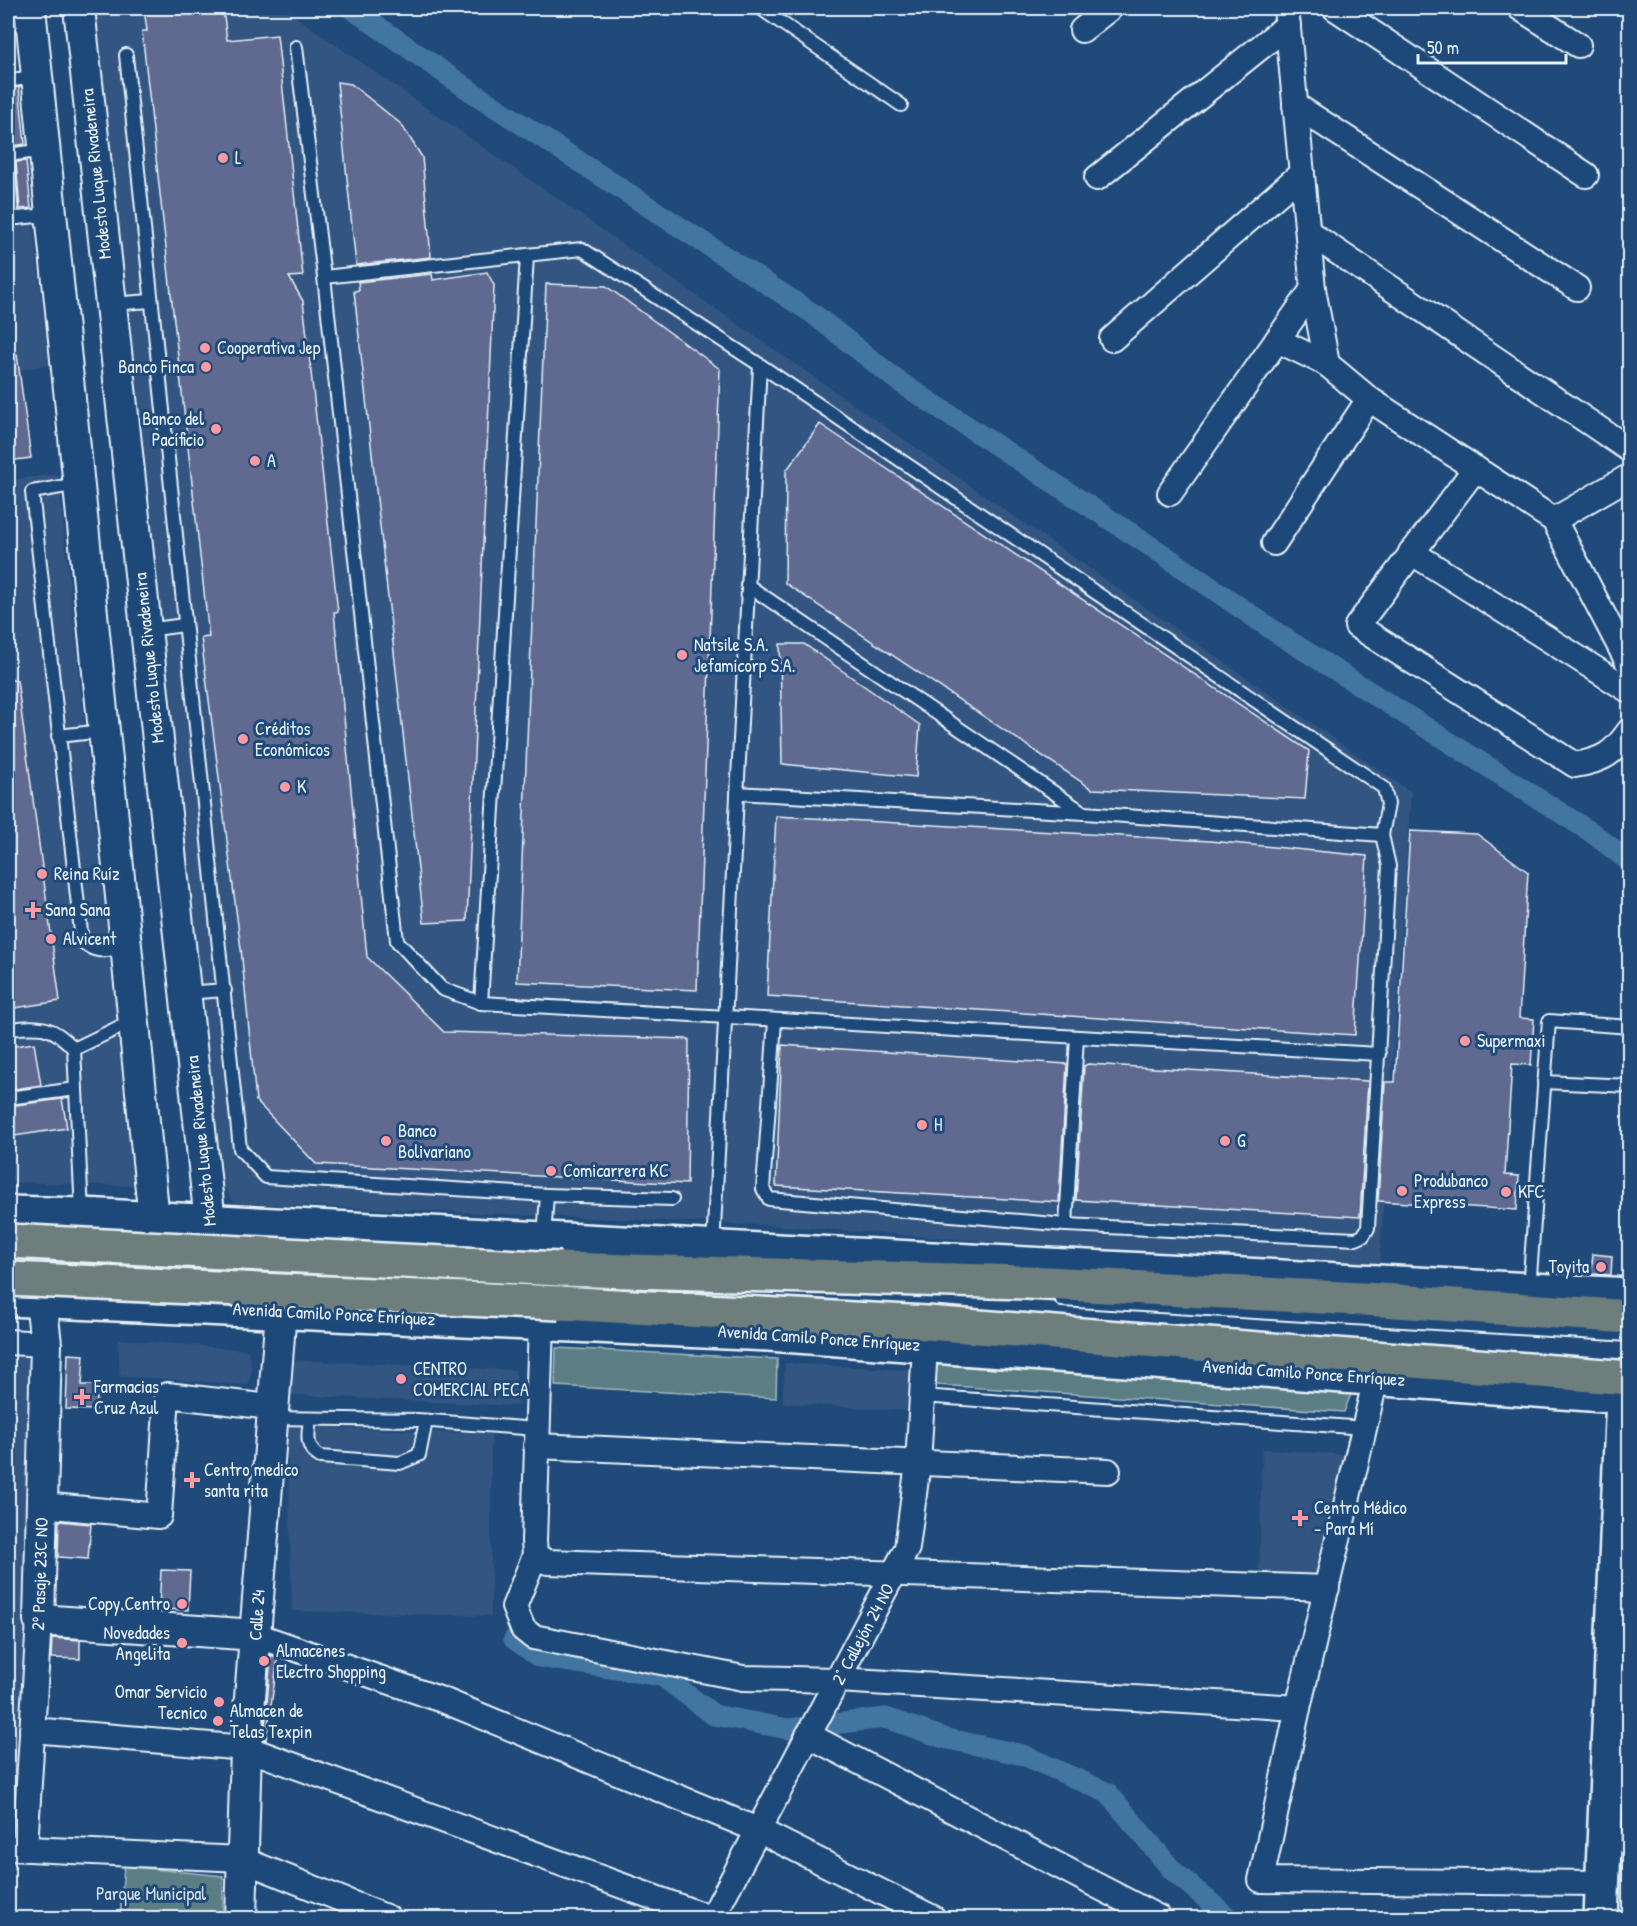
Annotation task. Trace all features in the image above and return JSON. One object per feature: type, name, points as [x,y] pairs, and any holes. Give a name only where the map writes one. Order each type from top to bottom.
[{"type":"main road","points":[[8,1213],[210,1221],[1629,1295]]},
{"type":"main road","points":[[8,1220],[30,1233],[40,1248],[46,1276],[41,1300]]},
{"type":"main road","points":[[280,1225],[262,1231],[248,1246],[243,1265],[248,1285],[260,1300],[281,1311]]},
{"type":"main road","points":[[8,1241],[560,1269],[950,1279]]},
{"type":"main road","points":[[825,1254],[950,1279],[1037,1291],[1112,1286],[1381,1300],[1629,1317]]},
{"type":"main road","points":[[1066,1266],[1112,1286]]},
{"type":"main road","points":[[1037,1291],[1066,1266]]},
{"type":"main road","name":"Avenida Camilo Ponce Enríquez","points":[[8,1279],[891,1321],[926,1334],[982,1349],[1376,1378],[1626,1382]]},
{"type":"main road","name":"Avenida Camilo Ponce Enríquez","points":[[8,1299],[769,1334],[926,1334],[1337,1356],[1626,1382]]},
{"type":"main road","points":[[1337,1356],[1376,1378],[1410,1362]]},
{"type":"main road","points":[[1600,1918],[1626,1382]]},
{"type":"street","points":[[30,8],[134,1020],[161,1306]]},
{"type":"street","name":"Modesto Luque Rivadeneira","points":[[79,8],[210,1221],[211,1308]]},
{"type":"street","points":[[1082,30],[1110,8]]},
{"type":"street","points":[[1335,8],[1586,175]]},
{"type":"street","points":[[1520,8],[1578,45]]},
{"type":"street","points":[[1287,16],[1313,289],[1327,364]]},
{"type":"street","points":[[1096,178],[1287,16]]},
{"type":"street","points":[[1295,105],[1577,288]]},
{"type":"street","points":[[1112,339],[1302,173]]},
{"type":"street","points":[[1308,232],[1629,450]]},
{"type":"street","points":[[1170,494],[1313,289]]},
{"type":"street","points":[[1277,340],[1327,364],[1369,399],[1554,520],[1629,666]]},
{"type":"street","points":[[1274,543],[1369,399]]},
{"type":"street","points":[[1475,469],[1357,626],[1575,765],[1596,762],[1615,751],[1629,730]]},
{"type":"street","points":[[1554,520],[1629,476]]},
{"type":"street","points":[[1411,552],[1629,691]]},
{"type":"street","name":"2º Pasaje 23C NO","points":[[16,1848],[32,1730],[39,1620],[46,1344],[41,1300]]},
{"type":"street","name":"Calle 24","points":[[241,1918],[246,1748],[271,1412],[281,1311]]},
{"type":"street","points":[[541,1323],[536,1437],[535,1555],[514,1607],[523,1629],[533,1637],[743,1678],[838,1680],[1298,1708]]},
{"type":"street","name":"2° Callejón 24 NO","points":[[711,1918],[907,1548],[918,1463],[926,1334]]},
{"type":"street","points":[[8,1342],[46,1344]]},
{"type":"street","points":[[1376,1378],[1298,1708],[1261,1880],[1602,1883]]},
{"type":"street","points":[[42,1505],[159,1516],[166,1395],[271,1412]]},
{"type":"street","points":[[536,1437],[918,1463],[1108,1471]]},
{"type":"street","points":[[535,1555],[547,1562],[1328,1588]]},
{"type":"street","points":[[39,1620],[256,1635],[445,1701],[758,1830],[933,1918]]},
{"type":"street","points":[[32,1730],[246,1748],[711,1918]]},
{"type":"street","points":[[808,1735],[1149,1917]]},
{"type":"street","points":[[16,1848],[242,1859],[388,1918]]},
{"type":"lane","points":[[760,8],[901,105]]},
{"type":"lane","points":[[296,47],[324,277],[397,941],[442,989],[481,1003],[1379,1054]]},
{"type":"lane","points":[[126,55],[240,1149],[266,1177],[547,1195],[672,1199]]},
{"type":"lane","points":[[8,81],[37,76]]},
{"type":"lane","points":[[8,155],[44,150]]},
{"type":"lane","points":[[8,160],[10,219],[37,216],[51,211]]},
{"type":"lane","points":[[324,277],[582,249],[760,365],[1384,788],[1388,804],[1382,835],[1389,866],[1379,1054],[1368,1228],[1363,1236],[1356,1239],[1066,1225],[769,1199],[763,1189],[775,1021]]},
{"type":"lane","points":[[481,1003],[527,256]]},
{"type":"lane","points":[[110,305],[150,301]]},
{"type":"lane","points":[[713,1248],[760,365]]},
{"type":"lane","points":[[79,484],[32,492],[82,941],[90,949],[99,952],[126,947]]},
{"type":"lane","points":[[747,585],[1085,813]]},
{"type":"lane","points":[[146,630],[184,625]]},
{"type":"lane","points":[[58,736],[104,730]]},
{"type":"lane","points":[[737,793],[1085,813],[1382,835]]},
{"type":"lane","points":[[185,993],[225,990]]},
{"type":"lane","points":[[74,1049],[134,1020]]},
{"type":"lane","points":[[1529,1290],[1549,1021],[1629,1027]]},
{"type":"lane","points":[[8,1029],[51,1029],[61,1034],[74,1049],[82,1215]]},
{"type":"lane","points":[[1066,1225],[1077,1037]]},
{"type":"lane","points":[[1544,1082],[1629,1086]]},
{"type":"lane","points":[[8,1098],[76,1089]]},
{"type":"lane","points":[[544,1239],[547,1195]]},
{"type":"lane","points":[[950,1279],[990,1295]]},
{"type":"lane","points":[[1037,1291],[1629,1335]]},
{"type":"lane","name":"Avenida Camilo Ponce Enríquez","points":[[926,1334],[985,1317],[1308,1343],[1472,1352]]},
{"type":"lane","points":[[922,1396],[1365,1428]]},
{"type":"lane","points":[[271,1412],[310,1419],[426,1421],[536,1437]]},
{"type":"lane","points":[[310,1419],[308,1445],[312,1452],[320,1457],[400,1463],[419,1455],[426,1421]]},
{"type":"shaded area","points":[[94,8],[283,8],[1411,792],[1379,1271],[783,1226],[235,1203],[221,1185]]},
{"type":"shaded area","points":[[33,224],[49,365],[8,372],[8,227]]},
{"type":"shaded area","points":[[58,474],[134,1186],[8,1182],[8,480]]},
{"type":"shaded area","points":[[118,1339],[248,1350],[252,1372],[248,1385],[120,1376]]},
{"type":"shaded area","points":[[8,1349],[36,1351],[15,1840],[8,1839]]},
{"type":"shaded area","points":[[291,1360],[515,1370],[519,1406],[289,1395]]},
{"type":"shaded area","points":[[785,1363],[910,1370],[906,1411],[782,1403]]},
{"type":"shaded area","points":[[287,1426],[491,1434],[491,1616],[292,1611]]},
{"type":"shaded area","name":"Centro Médico - Para Mí","points":[[1262,1449],[1354,1455],[1324,1581],[1259,1583]]},
{"type":"green space","points":[[556,1348],[777,1359],[776,1398],[555,1386]]},
{"type":"green space","points":[[939,1365],[1351,1394],[1344,1412],[937,1385],[931,1382],[931,1369]]},
{"type":"green space","name":"Parque Municipal","points":[[124,1866],[223,1876],[223,1918],[120,1918]]},
{"type":"building","points":[[144,8],[223,8],[227,40],[277,35],[303,276],[289,277],[303,301],[338,612],[334,612],[367,957],[444,1032],[689,1039],[687,1184],[316,1164],[256,1101],[241,949],[201,638],[209,637],[142,31],[147,31]]},
{"type":"building","points":[[337,82],[351,84],[401,124],[422,157],[431,257],[356,265]]},
{"type":"building","points":[[19,87],[25,144],[8,147],[8,89]]},
{"type":"building","points":[[26,161],[31,208],[20,209],[16,162]]},
{"type":"building","points":[[487,272],[494,285],[467,921],[424,923],[354,291],[359,290],[358,282],[432,274],[433,280]]},
{"type":"building","points":[[546,284],[606,286],[720,369],[697,990],[517,982]]},
{"type":"building","points":[[17,354],[31,458],[8,461],[8,355]]},
{"type":"building","points":[[820,424],[1309,751],[1305,799],[1092,789],[785,583],[786,471]]},
{"type":"building","points":[[780,644],[804,644],[920,725],[916,777],[782,764]]},
{"type":"building","points":[[8,680],[17,680],[60,1001],[8,1009]]},
{"type":"building","points":[[776,816],[1210,841],[1367,856],[1355,1035],[767,996]]},
{"type":"building","name":"Supermaxi","points":[[1410,831],[1477,834],[1528,872],[1519,1018],[1534,1019],[1531,1065],[1512,1064],[1505,1175],[1519,1176],[1517,1210],[1378,1201],[1385,1082],[1395,1082]]},
{"type":"building","points":[[34,1043],[41,1085],[8,1090],[8,1047]]},
{"type":"building","name":"H","points":[[782,1045],[1067,1064],[1059,1202],[776,1186]]},
{"type":"building","name":"G","points":[[1088,1064],[1368,1081],[1360,1217],[1076,1200],[1084,1066]]},
{"type":"building","points":[[62,1099],[67,1128],[8,1137],[8,1106]]},
{"type":"building","name":"Toyita","points":[[1593,1254],[1612,1256],[1611,1275],[1591,1274]]},
{"type":"building","name":"Farmacias Cruz Azul","points":[[68,1354],[84,1355],[82,1385],[98,1385],[96,1410],[66,1409]]},
{"type":"building","points":[[59,1521],[91,1524],[88,1559],[58,1557]]},
{"type":"building","points":[[161,1570],[190,1571],[188,1610],[159,1609]]},
{"type":"building","points":[[52,1638],[80,1640],[80,1659],[51,1658]]},
{"type":"building","points":[[271,1655],[278,1658],[266,1740],[264,1739]]},
{"type":"waterway","points":[[351,8],[472,92],[812,313],[898,381],[1164,555],[1280,635],[1591,832],[1630,862]]},
{"type":"waterway","points":[[514,1639],[539,1657],[662,1676],[714,1715],[788,1729],[886,1718],[944,1738],[1023,1755],[1108,1793],[1173,1871],[1229,1918]]},
{"type":"place","name":"L","points":[[223,158]]},
{"type":"place","name":"Cooperativa Jep","points":[[205,348]]},
{"type":"place","name":"Banco Finca","points":[[206,367]]},
{"type":"place","name":"Banco del Pacíficio","points":[[216,429]]},
{"type":"place","name":"A","points":[[255,461]]},
{"type":"place","name":"Natsile S.A. Jefamicorp S.A.","points":[[682,655]]},
{"type":"place","name":"Créditos Económicos","points":[[243,739]]},
{"type":"place","name":"K","points":[[285,787]]},
{"type":"place","name":"Reina Ruíz","points":[[42,874]]},
{"type":"place","name":"Sana Sana","points":[[33,910]]},
{"type":"place","name":"Alvicent","points":[[51,939]]},
{"type":"place","name":"Supermaxi","points":[[1465,1041]]},
{"type":"place","name":"H","points":[[922,1125]]},
{"type":"place","name":"Banco Bolivariano","points":[[386,1141]]},
{"type":"place","name":"G","points":[[1225,1141]]},
{"type":"place","name":"Comicarrera KC","points":[[551,1171]]},
{"type":"place","name":"Produbanco Express","points":[[1402,1191]]},
{"type":"place","name":"KFC","points":[[1506,1192]]},
{"type":"place","name":"Toyita","points":[[1601,1267]]},
{"type":"place","name":"CENTRO COMERCIAL PECA","points":[[401,1379]]},
{"type":"place","name":"Farmacias Cruz Azul","points":[[82,1397]]},
{"type":"place","name":"Centro medico santa rita","points":[[192,1480]]},
{"type":"place","name":"Centro Médico - Para Mí","points":[[1300,1518]]},
{"type":"place","name":"Copy Centro","points":[[182,1604]]},
{"type":"place","name":"Novedades Angelita","points":[[182,1643]]},
{"type":"place","name":"Almacenes Electro Shopping","points":[[264,1661]]},
{"type":"place","name":"Omar Servicio Tecnico","points":[[219,1702]]},
{"type":"place","name":"Almacen de Telas Texpin","points":[[218,1721]]}]
